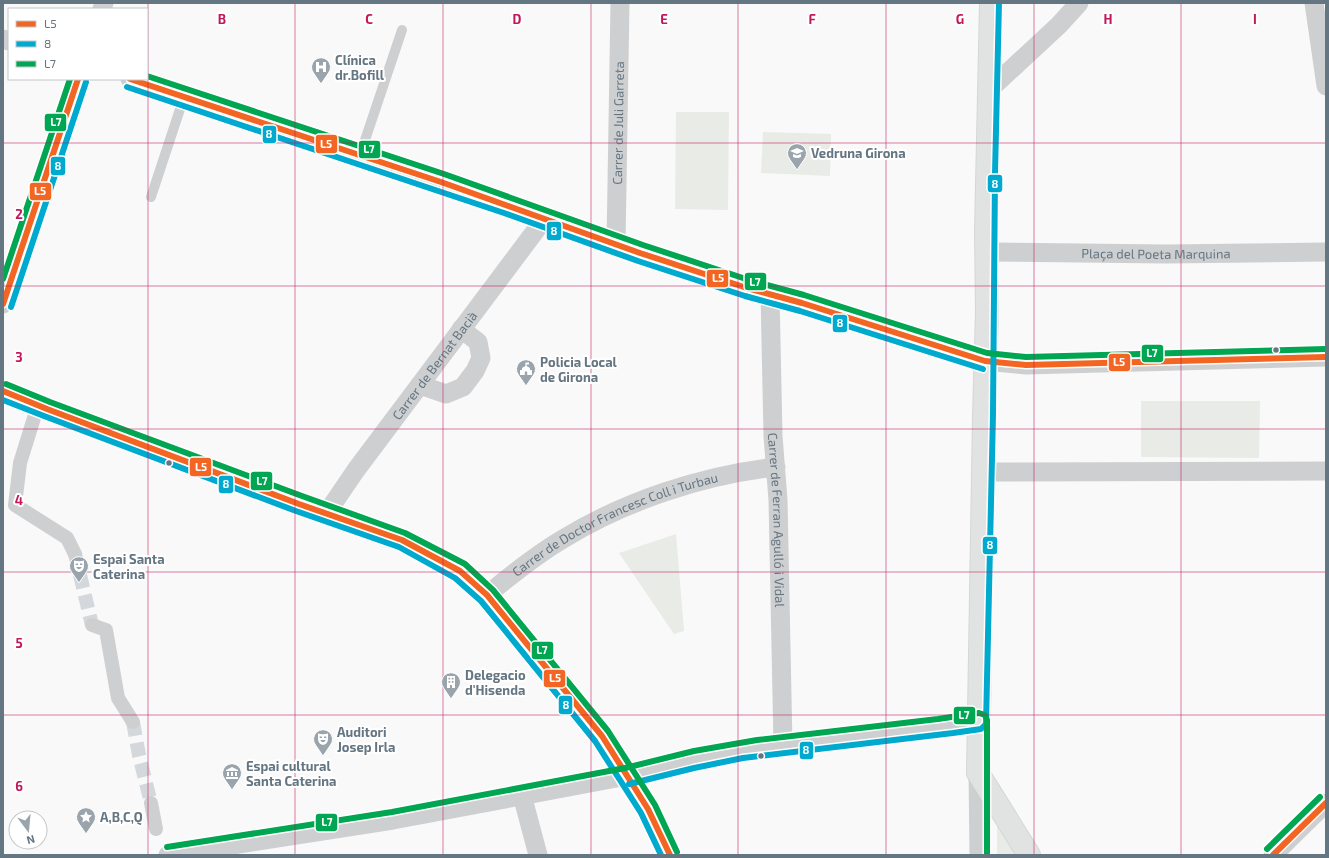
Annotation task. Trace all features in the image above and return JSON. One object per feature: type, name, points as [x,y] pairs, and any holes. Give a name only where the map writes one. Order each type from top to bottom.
[{"type":"main road","points":[[991,3],[978,773],[1029,855]]},
{"type":"street","name":"Carrer de Juli Garreta","points":[[616,244],[620,3]]},
{"type":"street","points":[[989,90],[1059,25],[1079,3]]},
{"type":"street","points":[[1314,3],[1326,86]]},
{"type":"street","points":[[3,304],[78,80]]},
{"type":"street","points":[[133,80],[544,218],[647,256],[985,361],[1026,365],[1326,357]]},
{"type":"street","name":"Carrer de Bernat Bacià","points":[[326,514],[356,470],[544,218]]},
{"type":"street","name":"Plaça del Poeta Marquina","points":[[987,252],[1166,254],[1326,252]]},
{"type":"street","name":"Carrer de Ferran Agulló i Vidal","points":[[770,294],[773,436],[778,500],[783,745]]},
{"type":"street","points":[[420,385],[446,394],[463,387],[475,371],[481,358],[478,342],[461,329]]},
{"type":"street","points":[[3,391],[326,514],[402,540],[460,571],[487,595],[602,736],[648,809],[670,855]]},
{"type":"street","points":[[38,405],[20,463],[15,505],[67,538],[75,554]]},
{"type":"street","name":"Carrer de Doctor Francesc Coll i Turbau","points":[[487,595],[519,569],[562,539],[600,518],[644,499],[686,485],[741,472],[776,467]]},
{"type":"street","points":[[983,472],[1326,471]]},
{"type":"street","points":[[92,625],[106,630],[118,698],[133,722]]},
{"type":"street","points":[[168,855],[393,820],[522,794],[627,776],[696,759],[758,748],[979,721]]},
{"type":"street","points":[[978,773],[979,855]]},
{"type":"street","points":[[522,794],[538,855]]},
{"type":"street","points":[[151,803],[156,829]]},
{"type":"street","points":[[1273,855],[1326,803]]},
{"type":"lane","points":[[360,156],[402,30]]},
{"type":"lane","points":[[151,197],[184,97]]},
{"type":"shaded area","points":[[676,112],[729,112],[728,210],[675,209]]},
{"type":"shaded area","points":[[763,132],[831,134],[830,176],[761,173]]},
{"type":"shaded area","points":[[1141,401],[1260,401],[1259,458],[1141,457]]},
{"type":"shaded area","points":[[676,534],[684,631],[674,634],[619,553]]},
{"type":"shaded area","points":[[997,824],[1016,855],[997,855]]},
{"type":"tunnel","points":[[75,554],[92,625]]},
{"type":"tunnel","points":[[133,722],[139,755],[151,803]]},
{"type":"transit line","name":"8","points":[[629,784],[743,758],[953,733],[981,729],[986,724],[993,414],[995,173],[999,3]]},
{"type":"transit line","name":"L7","points":[[148,76],[444,174],[643,245],[749,280],[804,295],[987,353],[1026,357],[1326,349]]},
{"type":"transit line","name":"L7","points":[[3,279],[70,80]]},
{"type":"transit line","name":"L5","points":[[3,304],[78,80]]},
{"type":"transit line","name":"L5","points":[[133,80],[441,182],[640,253],[747,288],[802,303],[985,361],[1026,365],[1326,357]]},
{"type":"transit line","name":"8","points":[[11,307],[86,82]]},
{"type":"transit line","name":"8","points":[[127,87],[504,213],[638,261],[745,296],[800,311],[983,369]]},
{"type":"transit line","name":"L7","points":[[6,384],[50,402],[405,533],[465,564],[493,590],[608,731],[655,805],[677,852]]},
{"type":"transit line","name":"L5","points":[[3,391],[299,504],[402,540],[460,571],[487,595],[602,736],[648,809],[670,855]]},
{"type":"transit line","name":"8","points":[[3,400],[296,511],[399,547],[455,578],[481,601],[595,741],[641,813],[661,855]]},
{"type":"transit line","name":"L7","points":[[167,847],[392,812],[625,768],[694,751],[757,740],[979,713],[985,715],[987,720],[987,855]]},
{"type":"transit line","name":"L7","points":[[1267,849],[1320,797]]},
{"type":"transit line","name":"L5","points":[[1273,855],[1326,803]]},
{"type":"place","name":"Clínica dr.Bofill","points":[[321,84]]},
{"type":"place","name":"Vedruna Girona","points":[[797,170]]},
{"type":"place","name":"Policia Local de Girona","points":[[526,386]]},
{"type":"place","name":"Espai Santa Caterina","points":[[79,583]]},
{"type":"place","name":"Delegacio d'Hisenda","points":[[451,699]]},
{"type":"place","name":"Auditori Josep Irla","points":[[323,756]]},
{"type":"place","name":"Espai cultural Santa Caterina","points":[[232,790]]},
{"type":"place","name":"A,B,C,Q","points":[[86,834]]}]
